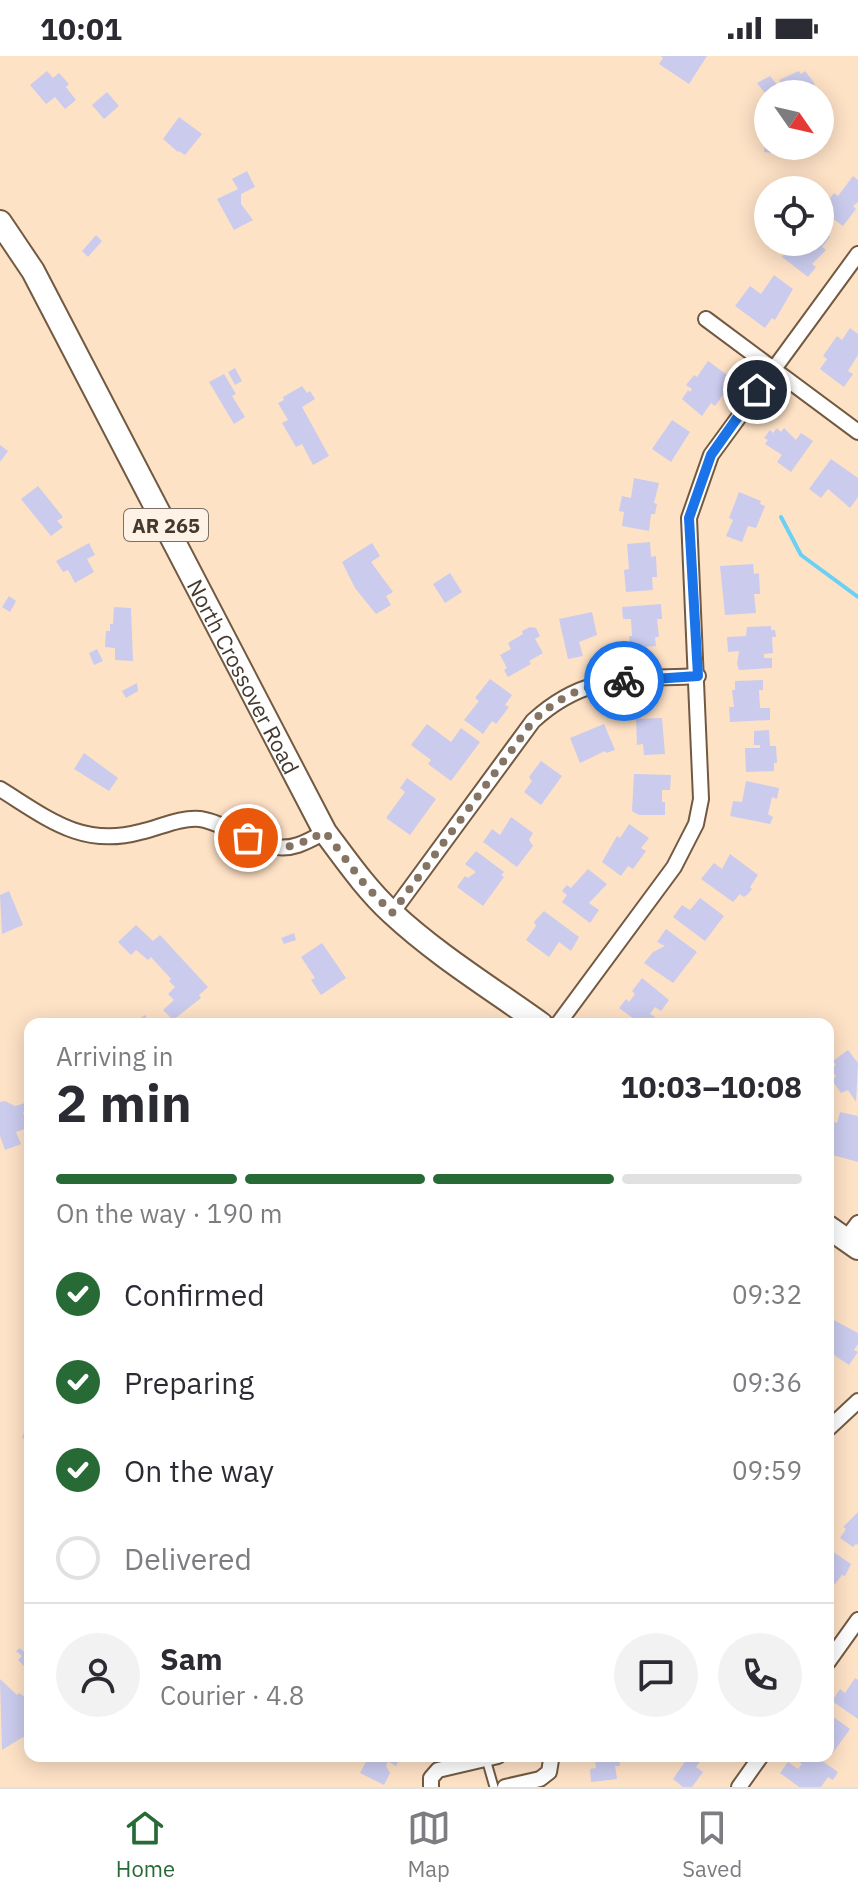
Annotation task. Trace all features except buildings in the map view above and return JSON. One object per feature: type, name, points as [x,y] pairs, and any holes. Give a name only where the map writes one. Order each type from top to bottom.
[{"type":"main road","name":"North Crossover Road","points":[[0,222],[33,271],[325,832],[365,885],[392,913],[533,1018]]},
{"type":"street","points":[[562,1018],[674,867],[696,824],[701,799],[689,518],[711,455],[858,254]]},
{"type":"street","points":[[706,319],[858,432]]},
{"type":"street","points":[[392,913],[533,721],[549,707],[583,687],[605,682],[698,676]]},
{"type":"street","points":[[0,789],[61,827],[84,835],[108,837],[138,833],[197,819],[220,824],[271,848],[295,847],[325,832]]},
{"type":"street","points":[[834,1423],[858,1401]]},
{"type":"street","points":[[834,1654],[858,1620]]},
{"type":"street","points":[[431,1787],[431,1778],[438,1770],[470,1762]]},
{"type":"street","points":[[505,1787],[540,1779],[549,1772],[551,1762]]},
{"type":"street","points":[[745,1785],[758,1762]]},
{"type":"lane","points":[[491,1762],[494,1787]]},
{"type":"waterway","points":[[781,517],[801,555],[858,597]]},
{"type":"way so far","points":[[248,838],[271,848],[295,847],[325,832],[365,885],[392,913],[533,721],[549,707],[583,687],[624,681]]},
{"type":"route","points":[[624,681],[698,676],[689,518],[711,455],[757,390]]}]
